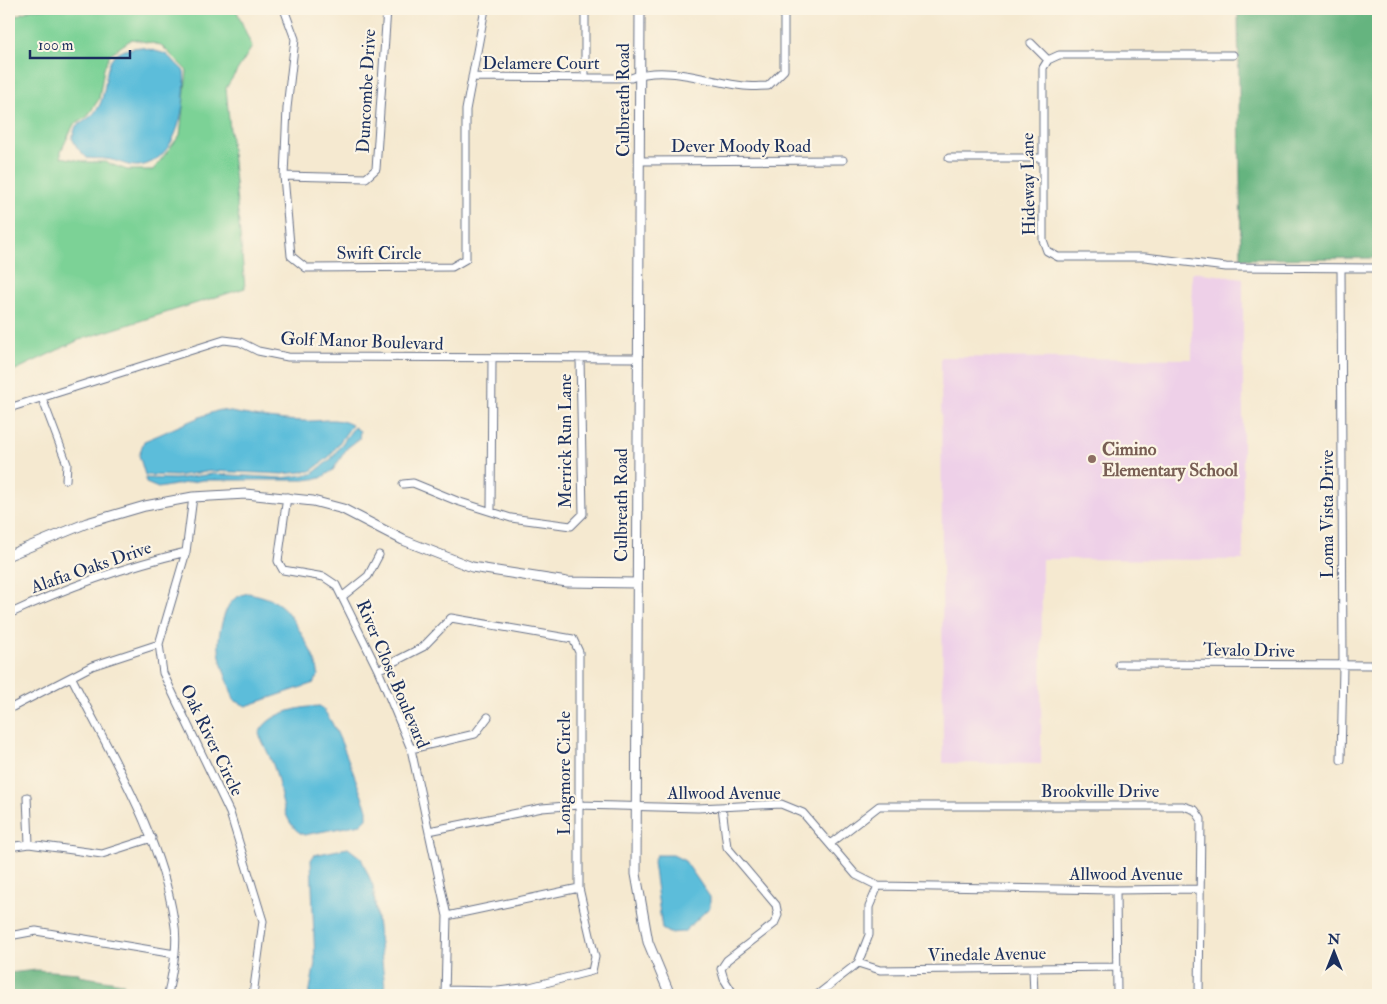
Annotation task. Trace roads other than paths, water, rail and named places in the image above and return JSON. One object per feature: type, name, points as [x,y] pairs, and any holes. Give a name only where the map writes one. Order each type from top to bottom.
[{"type":"street","name":"Swift Circle","points":[[284,9],[295,40],[287,108],[284,176],[290,256],[306,268],[452,267],[466,259],[466,110],[485,9]]},
{"type":"street","name":"Duncombe Drive","points":[[284,176],[366,178],[376,169],[386,9]]},
{"type":"street","points":[[585,9],[585,78]]},
{"type":"street","name":"Culbreath Road","points":[[640,9],[636,874],[648,942],[670,995]]},
{"type":"street","name":"Delamere Court","points":[[472,77],[631,78],[639,75],[688,74],[744,86],[768,86],[784,70],[784,12]]},
{"type":"street","points":[[1031,43],[1048,60],[1059,55],[1233,55]]},
{"type":"street","name":"Hideway Lane","points":[[1048,60],[1043,68],[1041,158],[1043,240],[1047,251],[1058,257],[1145,257],[1226,267],[1378,268]]},
{"type":"street","points":[[948,158],[1041,158]]},
{"type":"street","name":"Dever Moody Road","points":[[639,161],[843,160]]},
{"type":"street","name":"Loma Vista Drive","points":[[1341,268],[1343,666],[1341,760]]},
{"type":"street","name":"Golf Manor Boulevard","points":[[9,408],[224,340],[240,342],[258,350],[288,356],[638,358]]},
{"type":"street","points":[[491,511],[492,358]]},
{"type":"street","name":"Merrick Run Lane","points":[[403,484],[413,483],[457,502],[511,518],[572,526],[583,514],[580,358]]},
{"type":"street","points":[[42,398],[67,464],[66,480]]},
{"type":"street","points":[[9,555],[87,523],[144,506],[193,498],[246,494],[313,501],[343,509],[403,540],[472,567],[567,582],[637,583]]},
{"type":"street","name":"River Close Boulevard","points":[[287,497],[278,561],[283,570],[324,578],[336,585],[378,670],[411,749],[446,916],[445,992]]},
{"type":"street","name":"Oak River Circle","points":[[193,498],[186,552],[160,644],[162,673],[230,813],[263,921],[253,995]]},
{"type":"street","name":"Alafia Oaks Drive","points":[[9,614],[64,588],[133,564],[186,552]]},
{"type":"street","points":[[343,596],[368,576],[379,555]]},
{"type":"street","name":"Longmore Circle","points":[[378,670],[423,647],[452,618],[573,639],[579,652],[579,888],[595,957],[592,972],[530,987],[498,991],[445,992]]},
{"type":"street","points":[[9,709],[92,666],[160,644]]},
{"type":"street","name":"Tevalo Drive","points":[[1119,664],[1378,665]]},
{"type":"street","points":[[72,678],[152,838],[174,920],[175,954],[168,995]]},
{"type":"street","points":[[411,749],[475,734],[488,717]]},
{"type":"street","points":[[27,797],[29,844]]},
{"type":"street","name":"Allwood Avenue","points":[[429,831],[542,808],[578,805],[636,808],[781,804],[803,813],[856,875],[878,886],[1116,890],[1200,888]]},
{"type":"street","name":"Brookville Drive","points":[[830,844],[879,806],[1183,806],[1195,810],[1201,819],[1199,995]]},
{"type":"street","points":[[722,807],[728,847],[776,905],[778,915],[774,924],[726,960],[721,969],[724,979],[734,995]]},
{"type":"street","points":[[9,847],[29,844],[102,854],[152,838]]},
{"type":"street","points":[[817,995],[858,963],[869,935],[869,907],[878,886]]},
{"type":"street","points":[[446,916],[579,888]]},
{"type":"street","points":[[1116,890],[1117,995]]},
{"type":"street","points":[[9,936],[36,931],[175,954]]},
{"type":"street","name":"Vinedale Avenue","points":[[858,963],[880,970],[1117,967]]},
{"type":"street","points":[[1033,968],[1034,995]]},
{"type":"street","points":[[530,987],[530,995]]},
{"type":"water","points":[[141,47],[166,54],[184,71],[184,99],[177,129],[171,142],[163,154],[152,162],[139,166],[104,159],[87,158],[78,149],[72,138],[76,126],[84,122],[97,110],[104,91],[109,65],[113,58],[118,53],[128,49]]},
{"type":"water","points":[[220,410],[281,420],[328,420],[346,422],[352,425],[329,457],[311,471],[282,474],[212,471],[176,476],[145,475],[139,455],[144,441]]},
{"type":"water","points":[[354,427],[360,431],[359,439],[347,448],[333,470],[321,478],[304,480],[203,480],[158,488],[146,483],[145,478],[175,479],[212,474],[282,478],[312,474],[331,459]]},
{"type":"water","points":[[248,593],[269,599],[285,610],[291,617],[310,650],[318,670],[318,676],[314,683],[246,706],[234,700],[220,658],[219,639],[228,607],[235,598]]},
{"type":"water","points":[[320,706],[327,714],[340,739],[367,809],[367,818],[361,824],[304,835],[291,824],[287,817],[274,768],[259,734],[263,727],[276,716],[285,712]]},
{"type":"water","points":[[348,848],[361,858],[373,886],[386,995],[309,995],[315,963],[311,860],[314,855]]},
{"type":"water","points":[[656,855],[673,855],[685,861],[710,897],[710,907],[684,932],[669,933],[662,929],[653,862]]},
{"type":"place","name":"Cimino Elementary School","points":[[1092,459]]}]
